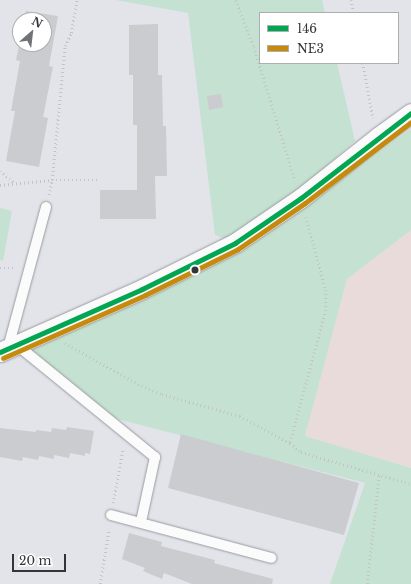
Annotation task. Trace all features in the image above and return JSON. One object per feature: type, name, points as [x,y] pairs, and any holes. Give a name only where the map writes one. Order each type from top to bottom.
[{"type":"street","points":[[8,348],[142,289],[235,244],[300,198],[411,113]]},
{"type":"lane","points":[[46,207],[8,348],[155,457],[140,522]]},
{"type":"lane","points":[[111,515],[271,558]]},
{"type":"path","points":[[52,180],[65,46],[71,34],[77,0]]},
{"type":"path","points":[[236,0],[259,63]]},
{"type":"path","points":[[351,0],[354,12]]},
{"type":"path","points":[[259,64],[326,290],[326,310],[290,443]]},
{"type":"path","points":[[363,64],[372,114],[378,137]]},
{"type":"path","points":[[0,171],[15,184]]},
{"type":"path","points":[[0,185],[52,180],[97,180]]},
{"type":"path","points":[[45,332],[138,384],[162,394],[240,416],[290,443],[301,452],[379,476],[411,484]]},
{"type":"path","points":[[367,584],[379,476]]},
{"type":"shaded area","points":[[411,230],[411,468],[305,436],[347,279]]},
{"type":"green space","points":[[116,0],[322,0],[325,12],[259,12],[259,64],[337,64],[355,141],[292,196],[234,242],[215,235],[188,13]]},
{"type":"green space","points":[[411,129],[411,230],[347,279],[305,436],[411,468],[411,584],[330,584],[365,483],[106,416],[18,347],[300,204]]},
{"type":"green space","points":[[0,208],[12,211],[3,261],[0,260]]},
{"type":"building","points":[[52,15],[58,16],[52,49]]},
{"type":"building","points":[[158,24],[158,75],[162,75],[163,126],[166,126],[167,176],[155,176],[156,219],[100,219],[100,190],[137,190],[137,125],[133,125],[133,75],[129,75],[129,25]]},
{"type":"building","points":[[18,52],[52,52],[49,66],[53,67],[43,117],[48,118],[39,167],[6,161],[15,111],[11,111],[20,61],[16,60]]},
{"type":"building","points":[[221,94],[223,107],[209,110],[207,96]]},
{"type":"building","points":[[67,427],[94,431],[90,454],[85,453],[85,456],[70,453],[69,458],[54,455],[54,459],[39,456],[38,460],[23,457],[22,461],[0,457],[0,428],[51,432],[52,428],[66,430]]},
{"type":"building","points":[[181,434],[359,483],[344,535],[168,488]]},
{"type":"building","points":[[129,533],[162,542],[161,546],[215,560],[214,563],[273,579],[272,584],[192,584],[164,573],[162,579],[143,571],[145,568],[122,559]]},
{"type":"transit line","name":"146","points":[[0,352],[142,289],[235,243],[301,198],[411,113]]},
{"type":"transit line","name":"NE3","points":[[3,358],[145,295],[238,249],[305,203],[411,122]]}]
